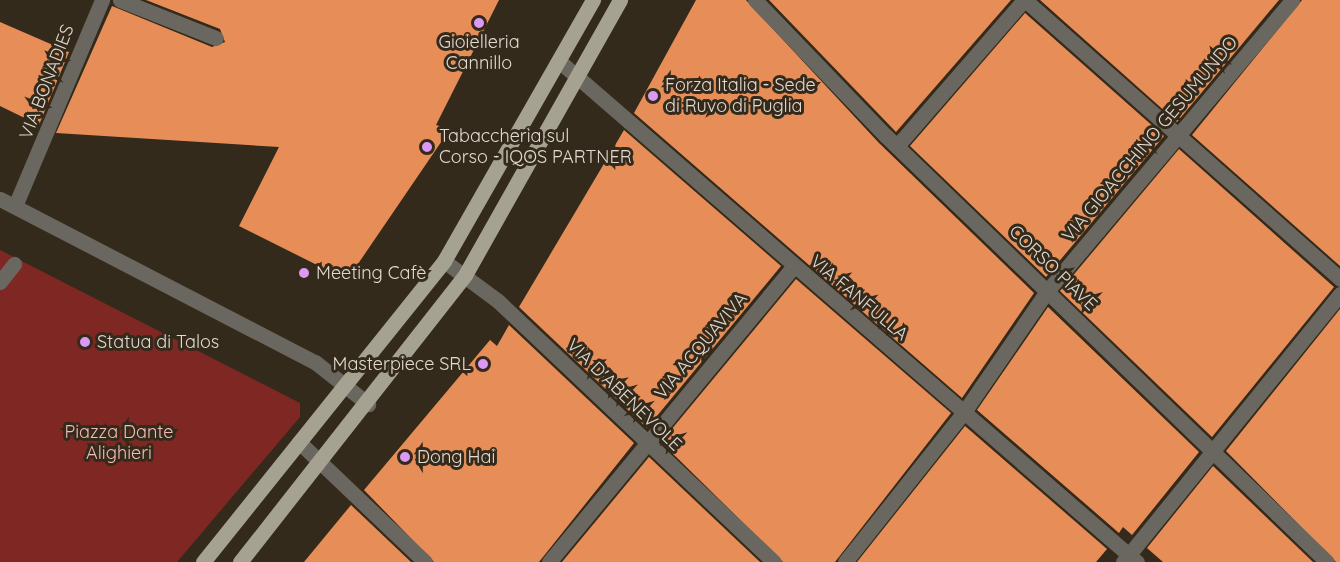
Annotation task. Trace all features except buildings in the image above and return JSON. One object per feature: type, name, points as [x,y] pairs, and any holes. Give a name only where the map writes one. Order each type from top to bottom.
[{"type":"main road","points":[[203,562],[444,261],[593,0]]},
{"type":"main road","points":[[240,562],[322,464],[465,275],[620,0]]},
{"type":"street","points":[[120,0],[216,38]]},
{"type":"street","name":"CORSO PIAVE","points":[[755,0],[897,146],[1214,449],[1327,562]]},
{"type":"street","points":[[897,146],[1025,0],[1340,279]]},
{"type":"street","name":"VIA GIOACCHINO GESUMUNDO","points":[[845,562],[964,412],[1048,290],[1292,0]]},
{"type":"street","name":"VIA BONADIES","points":[[15,206],[100,2]]},
{"type":"street","name":"VIA FANFULLA","points":[[559,61],[793,267],[964,412],[1130,560]]},
{"type":"street","points":[[0,199],[315,362],[368,404]]},
{"type":"street","name":"VIA D'ABENEVOLE","points":[[444,261],[465,275],[774,562]]},
{"type":"street","points":[[0,282],[14,264]]},
{"type":"street","name":"VIA ACQUAVIVA","points":[[549,562],[645,443],[793,267]]},
{"type":"street","points":[[1130,560],[1214,449],[1340,294]]},
{"type":"street","points":[[299,442],[424,562]]},
{"type":"green space","name":"Piazza Dante Alighieri","points":[[0,250],[300,403],[300,417],[177,562],[0,562]]},
{"type":"place","name":"Gioielleria Cannillo","points":[[479,23]]},
{"type":"place","name":"Forza Italia - Sede di Ruvo di Puglia","points":[[653,96]]},
{"type":"place","name":"Tabaccheria sul Corso - IQOS PARTNER","points":[[427,147]]},
{"type":"place","name":"Meeting Cafè","points":[[304,273]]},
{"type":"place","name":"Statua di Talos","points":[[85,342]]},
{"type":"place","name":"Masterpiece SRL","points":[[483,364]]},
{"type":"place","name":"Dong Hai","points":[[405,457]]}]
